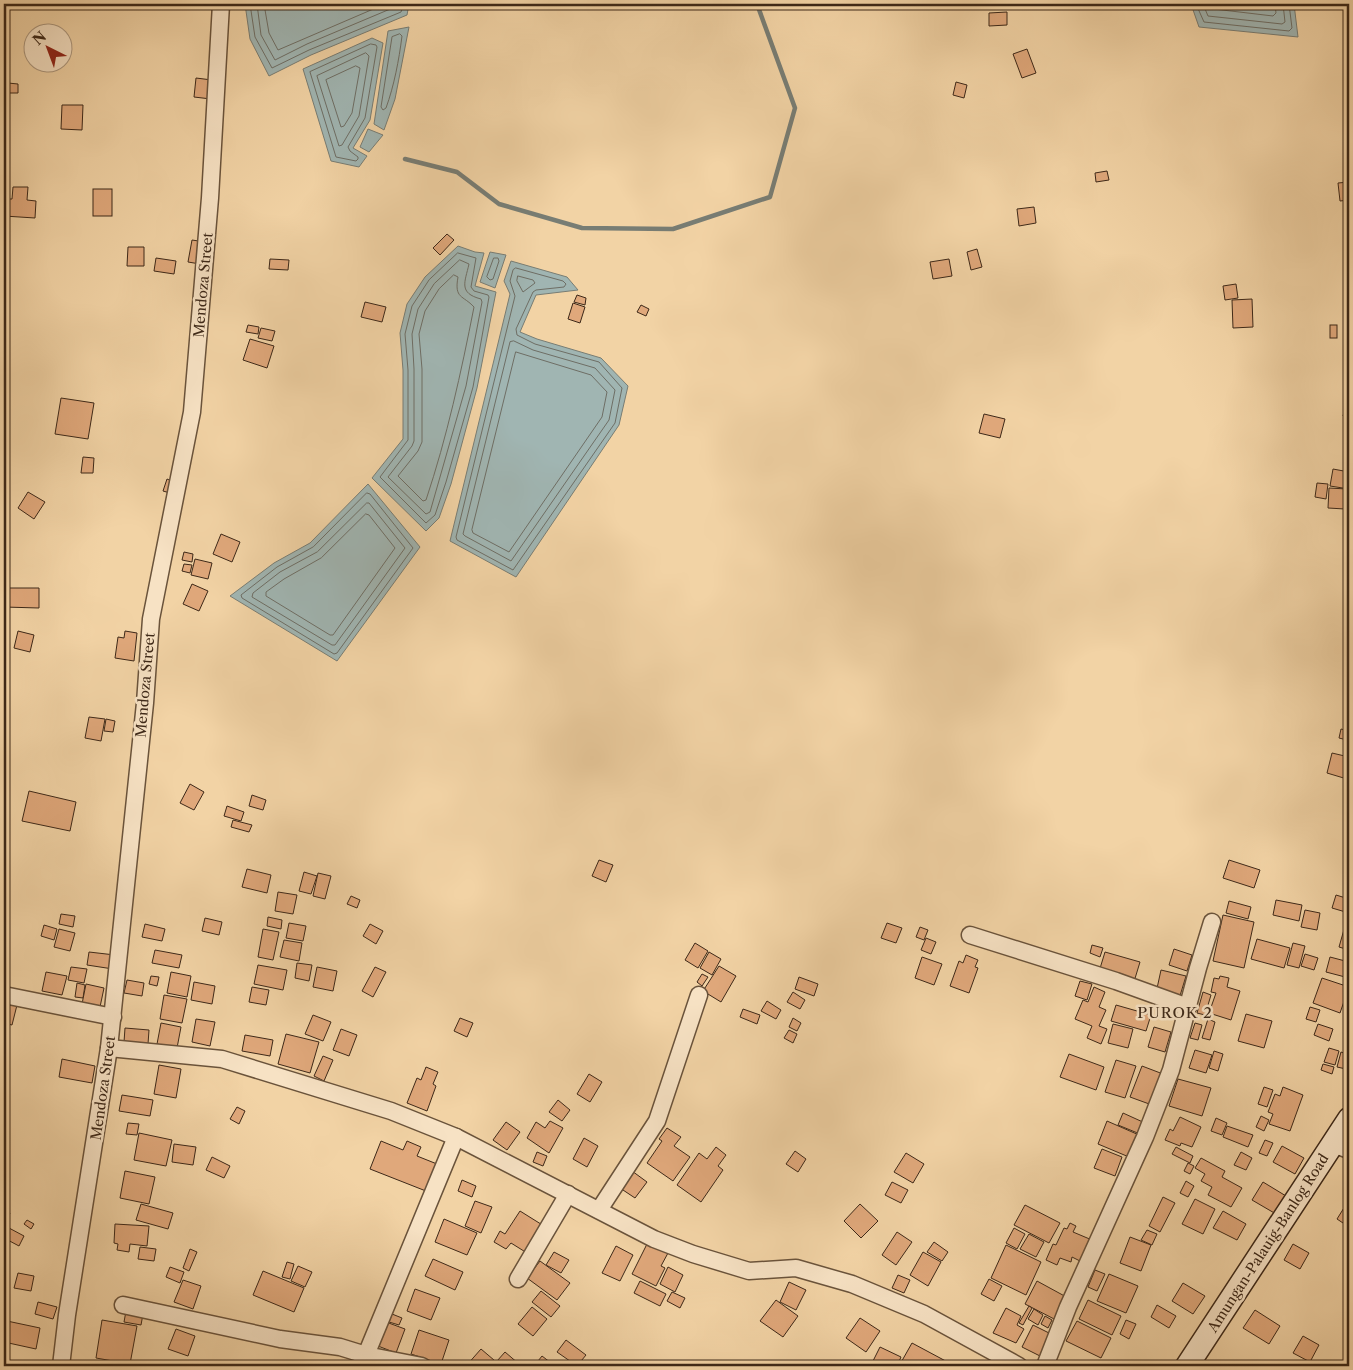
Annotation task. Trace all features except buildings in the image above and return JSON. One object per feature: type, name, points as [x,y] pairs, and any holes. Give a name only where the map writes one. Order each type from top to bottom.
[{"type":"main road","name":"Amungan-Palauig-Banlog Road","points":[[1187,1366],[1341,1147],[1349,1118]]},
{"type":"street","name":"Mendoza Street","points":[[61,1366],[67,1315],[110,1048],[151,620],[192,412],[210,198],[221,4]]},
{"type":"street","points":[[1045,1366],[1068,1307],[1146,1137],[1170,1070],[1212,922]]},
{"type":"street","points":[[970,935],[1107,978],[1188,1006]]},
{"type":"street","points":[[4,994],[113,1017]]},
{"type":"street","points":[[599,1210],[657,1120],[699,995]]},
{"type":"street","points":[[110,1048],[222,1059],[391,1111],[456,1137],[654,1239],[749,1272],[796,1268],[852,1284],[924,1314],[1019,1366]]},
{"type":"street","points":[[366,1355],[456,1137]]},
{"type":"street","points":[[518,1278],[568,1194]]},
{"type":"street","points":[[123,1305],[280,1339],[340,1347],[366,1355],[422,1366]]},
{"type":"water","points":[[245,4],[409,4],[407,15],[311,55],[269,76],[250,39]]},
{"type":"water","points":[[1191,4],[1294,4],[1298,37],[1199,27]]},
{"type":"water","points":[[409,27],[395,99],[384,130],[374,124],[388,31]]},
{"type":"water","points":[[372,38],[383,43],[370,120],[353,148],[367,156],[359,167],[331,161],[303,69]]},
{"type":"water","points":[[368,129],[383,135],[369,152],[360,147]]},
{"type":"water","points":[[458,246],[484,253],[475,286],[496,292],[477,388],[451,484],[439,518],[426,531],[372,478],[403,439],[403,370],[400,333],[407,304],[425,277]]},
{"type":"water","points":[[490,252],[506,255],[495,288],[480,282]]},
{"type":"water","points":[[511,261],[567,277],[578,290],[536,295],[520,332],[601,358],[628,386],[619,425],[516,577],[450,541],[510,294],[504,281]]},
{"type":"water","points":[[368,484],[420,547],[337,661],[230,596],[274,563],[310,543]]},
{"type":"waterway","points":[[405,159],[457,172],[499,204],[582,228],[673,229],[770,197],[795,108],[757,4]]},
{"type":"district","name":"PUROK 2","points":[[1175,1013]]}]
